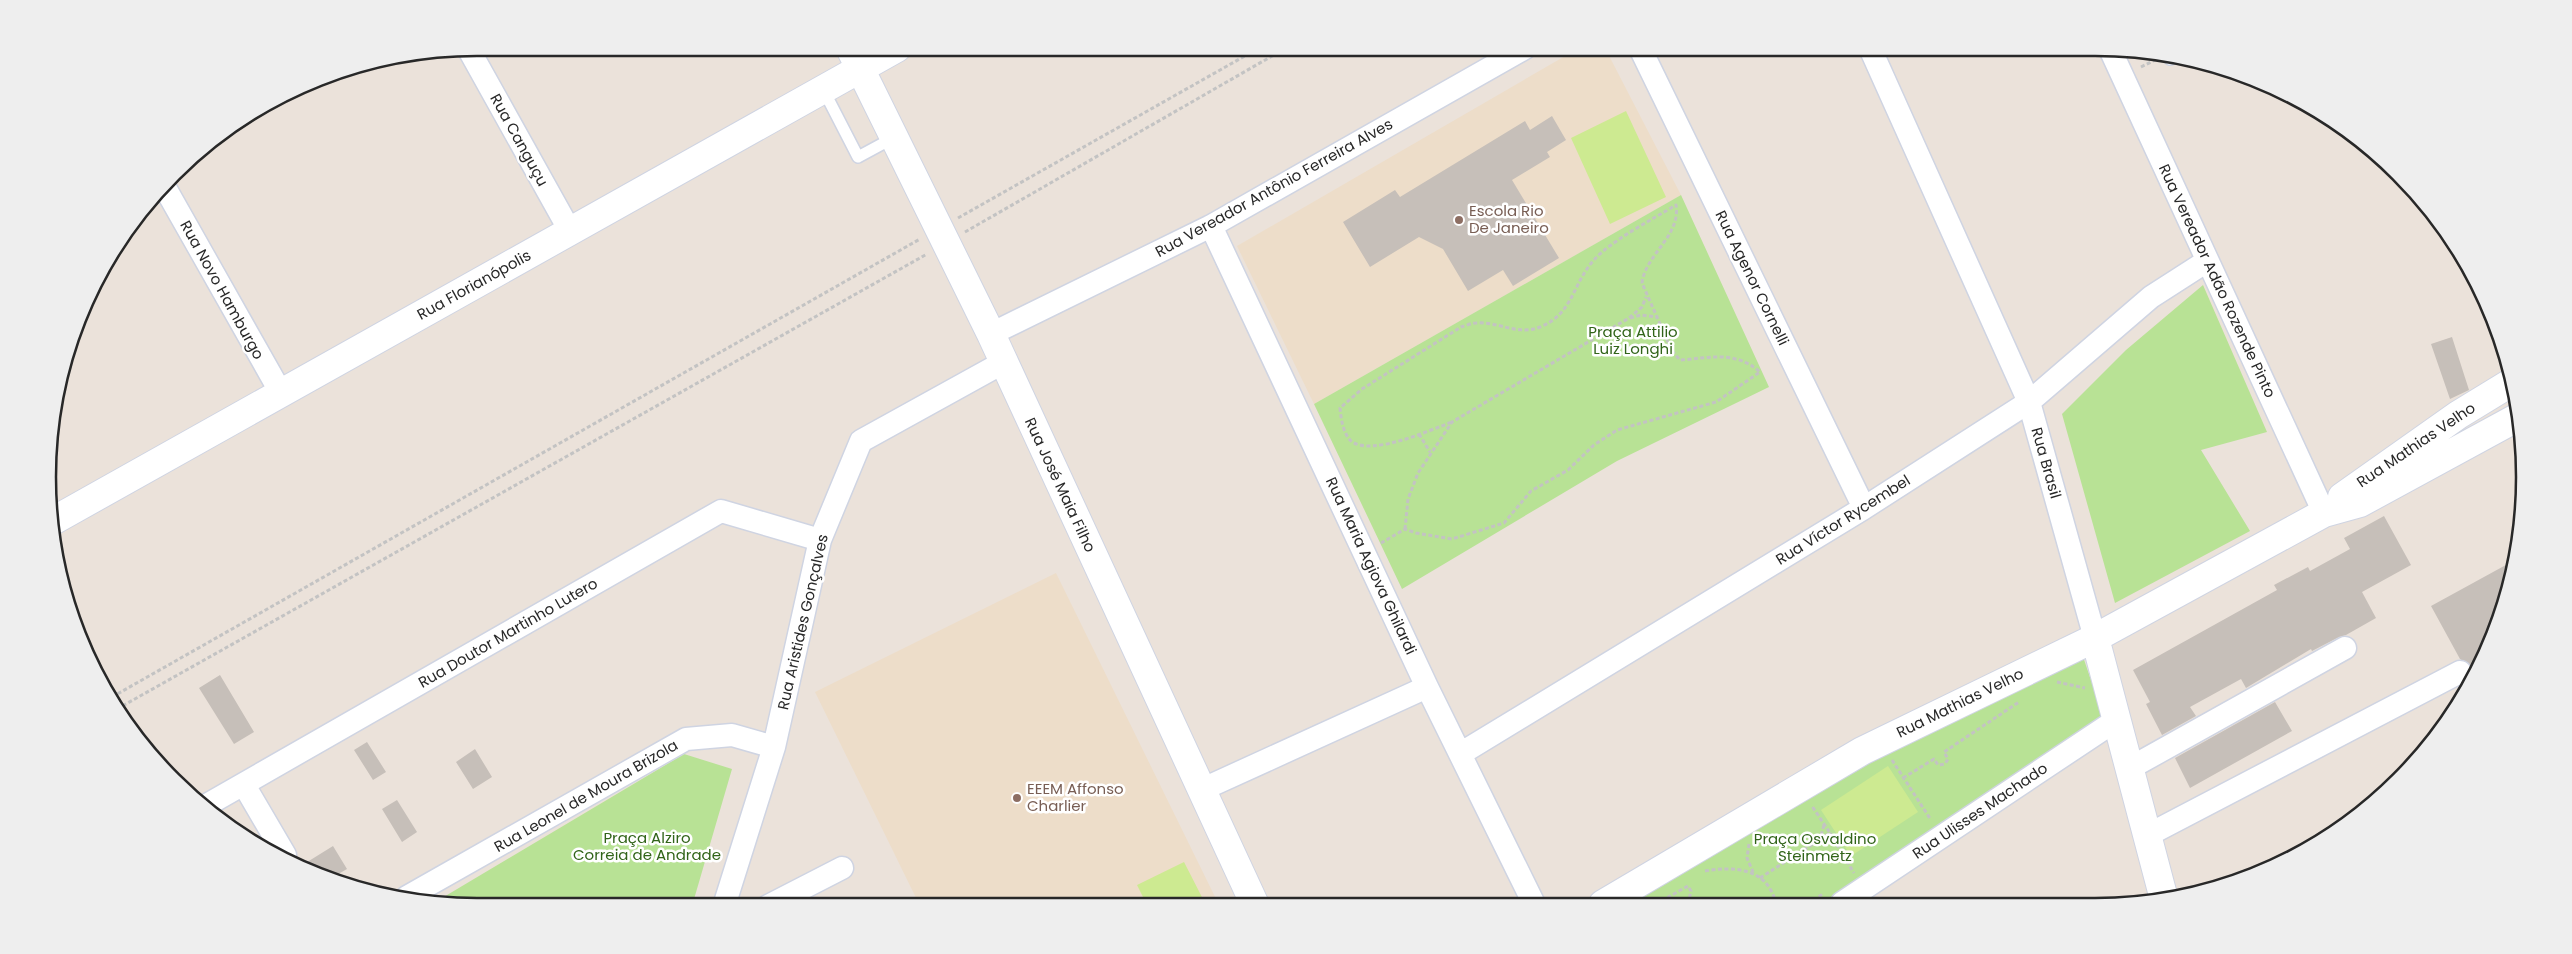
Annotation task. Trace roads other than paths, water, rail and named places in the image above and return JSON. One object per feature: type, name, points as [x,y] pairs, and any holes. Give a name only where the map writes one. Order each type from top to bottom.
[{"type":"street","name":"Rua Canguçu","points":[[473,56],[570,231]]},
{"type":"street","name":"Rua Vereador Antônio Ferreira Alves","points":[[991,334],[1211,226],[1511,56]]},
{"type":"street","name":"Rua Agenor Cornelli","points":[[1644,56],[1864,508]]},
{"type":"street","name":"Rua Brasil","points":[[1874,56],[2029,402],[2118,720],[2162,892]]},
{"type":"street","name":"Rua Florianópolis","points":[[58,518],[823,89],[856,57]]},
{"type":"street","name":"Rua José Maia Filho","points":[[856,57],[991,334],[1252,898]]},
{"type":"street","name":"Rua Vereador Adão Rozende Pinto","points":[[2113,57],[2324,513]]},
{"type":"street","name":"Rua Novo Hamburgo","points":[[168,192],[281,393]]},
{"type":"street","name":"Rua Maria Agiova Ghilardi","points":[[1211,226],[1365,551],[1427,687],[1531,898]]},
{"type":"street","name":"Rua Víctor Rycembel","points":[[1460,754],[1864,508],[2029,402],[2152,297],[2207,261]]},
{"type":"street","name":"Rua Aristides Gonçalves","points":[[727,898],[774,747],[820,540],[861,441],[1004,362]]},
{"type":"street","name":"Rua Mathias Velho","points":[[1613,898],[1862,751],[2095,638],[2324,513],[2355,486],[2458,415],[2506,386]]},
{"type":"street","name":"Rua Mathias Velho","points":[[2324,513],[2360,503],[2512,420]]},
{"type":"street","name":"Rua Doutor Martinho Lutero","points":[[211,802],[721,511],[820,540]]},
{"type":"street","points":[[2130,768],[2345,648]]},
{"type":"street","points":[[2148,835],[2460,672]]},
{"type":"street","points":[[1201,790],[1427,687]]},
{"type":"street","name":"Rua Ulisses Machado","points":[[1837,896],[2118,720]]},
{"type":"street","name":"Rua Leonel de Moura Brizola","points":[[414,893],[686,739],[732,735],[774,747]]},
{"type":"street","points":[[244,785],[281,849]]},
{"type":"street","points":[[784,898],[842,868]]},
{"type":"lane","points":[[823,89],[858,157],[895,137]]},
{"type":"place","name":"Escola Rio De Janeiro","points":[[1459,220]]},
{"type":"place","name":"EEEM Affonso Charlier","points":[[1017,798]]},
{"type":"park label","name":"Praça Attilio Luiz Longhi","points":[[1633,340]]},
{"type":"park label","name":"Praça Alziro Correia de Andrade","points":[[647,846]]},
{"type":"park label","name":"Praça Osvaldino Steinmetz","points":[[1815,848]]}]
